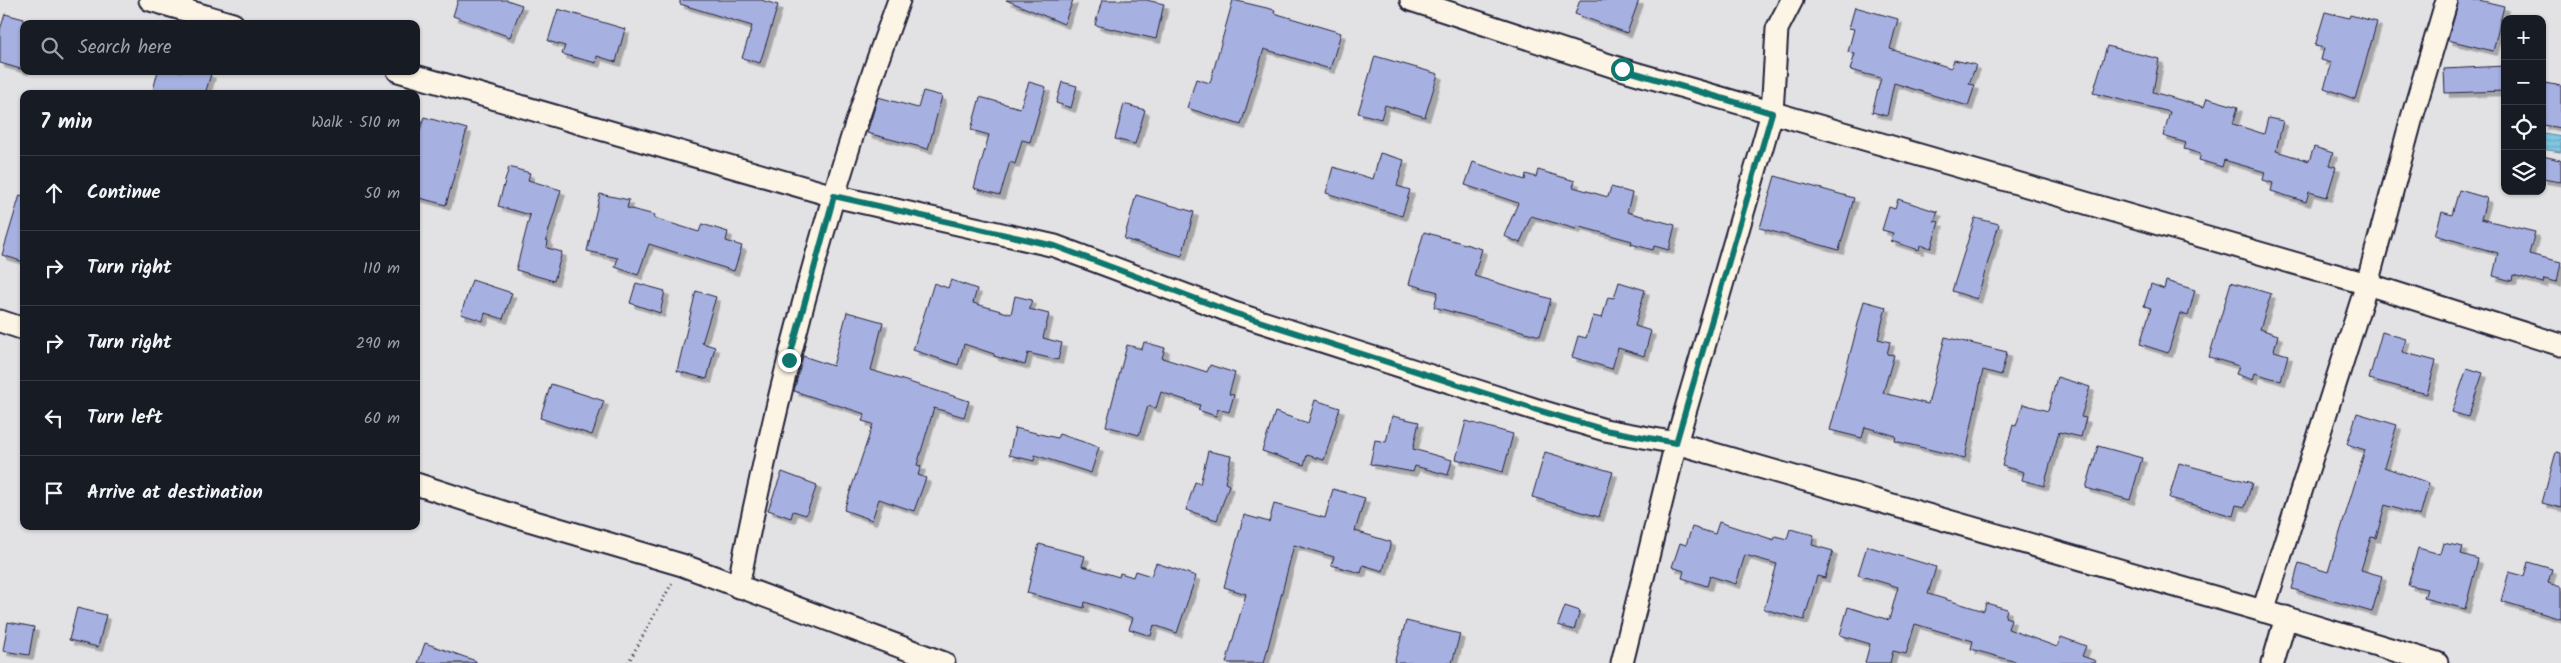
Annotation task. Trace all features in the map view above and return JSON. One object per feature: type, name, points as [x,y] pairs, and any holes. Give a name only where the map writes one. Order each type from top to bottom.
[{"type":"street","points":[[150,0],[219,20]]},
{"type":"street","points":[[738,587],[755,500],[789,360],[834,196],[899,0]]},
{"type":"street","points":[[1411,0],[1612,66],[2367,284],[2561,345]]},
{"type":"street","points":[[1622,663],[1676,443],[1772,113],[1777,30],[1792,0]]},
{"type":"street","points":[[2264,611],[2367,284],[2411,122],[2447,0]]},
{"type":"street","points":[[412,75],[834,196],[1055,246],[1234,313],[1534,409],[1605,430],[1676,443],[2286,617],[2437,663]]},
{"type":"street","points":[[0,320],[20,328]]},
{"type":"street","points":[[420,485],[518,517],[682,565],[944,663]]},
{"type":"street","points":[[2273,663],[2286,617]]},
{"type":"path","points":[[628,663],[682,565]]},
{"type":"water","points":[[2546,134],[2561,137],[2561,152],[2546,150]]},
{"type":"building","points":[[458,0],[507,0],[522,5],[510,37],[453,16]]},
{"type":"building","points":[[680,0],[761,0],[778,5],[760,63],[742,58],[752,26],[680,4]]},
{"type":"building","points":[[1006,0],[1073,0],[1064,24]]},
{"type":"building","points":[[1102,0],[1146,0],[1164,4],[1156,39],[1095,25]]},
{"type":"building","points":[[1233,0],[1275,10],[1274,13],[1341,33],[1330,69],[1264,49],[1241,125],[1187,108],[1196,79],[1210,83]]},
{"type":"building","points":[[1580,0],[1639,0],[1627,33],[1575,14]]},
{"type":"building","points":[[2459,0],[2479,0],[2504,6],[2493,51],[2448,40]]},
{"type":"building","points":[[1855,7],[1898,19],[1890,49],[1951,68],[1954,60],[1976,65],[1969,84],[1975,85],[1968,106],[1894,83],[1887,116],[1872,112],[1881,78],[1850,70],[1855,54],[1848,52],[1854,29],[1849,28]]},
{"type":"building","points":[[558,9],[625,29],[616,62],[597,56],[596,63],[562,54],[565,46],[548,41]]},
{"type":"building","points":[[2325,12],[2349,18],[2350,15],[2377,22],[2355,99],[2324,88],[2332,63],[2321,60],[2324,48],[2315,46]]},
{"type":"building","points":[[5,14],[24,19],[20,20],[20,69],[0,63],[0,30]]},
{"type":"building","points":[[2107,46],[2159,59],[2153,92],[2204,107],[2207,98],[2238,107],[2233,124],[2264,134],[2268,118],[2283,121],[2276,151],[2309,161],[2314,147],[2333,153],[2329,165],[2336,167],[2327,197],[2309,192],[2306,202],[2271,191],[2273,183],[2263,180],[2265,172],[2224,160],[2222,167],[2199,160],[2201,154],[2184,149],[2186,143],[2163,136],[2170,112],[2093,93]]},
{"type":"building","points":[[1375,56],[1438,74],[1425,117],[1385,105],[1381,119],[1358,113]]},
{"type":"building","points":[[2501,66],[2501,91],[2445,93],[2444,69]]},
{"type":"building","points":[[157,75],[211,75],[206,90],[153,90]]},
{"type":"building","points":[[1029,82],[1046,87],[1030,142],[1022,140],[1015,164],[1010,162],[1000,195],[974,188],[989,135],[971,130],[980,97],[1020,108]]},
{"type":"building","points":[[1062,82],[1077,86],[1071,108],[1056,103]]},
{"type":"building","points":[[2546,83],[2561,86],[2561,128],[2546,126]]},
{"type":"building","points":[[923,91],[942,96],[928,149],[867,133],[878,97],[918,108]]},
{"type":"building","points":[[1124,104],[1145,110],[1135,144],[1115,139]]},
{"type":"building","points":[[424,117],[467,129],[446,205],[420,198],[420,130]]},
{"type":"building","points":[[1380,153],[1404,160],[1397,186],[1410,190],[1402,216],[1326,193],[1333,167],[1373,179]]},
{"type":"building","points":[[2546,157],[2561,160],[2561,182],[2546,180]]},
{"type":"building","points":[[1473,162],[1525,180],[1526,174],[1536,177],[1538,170],[1575,181],[1573,187],[1608,197],[1611,187],[1632,193],[1627,212],[1675,225],[1669,250],[1654,246],[1653,250],[1631,244],[1632,241],[1577,226],[1576,229],[1531,216],[1520,243],[1504,236],[1518,203],[1465,185]]},
{"type":"building","points":[[509,167],[530,173],[528,180],[561,190],[546,240],[548,241],[547,248],[562,252],[554,281],[516,270],[530,215],[498,206]]},
{"type":"building","points":[[1775,176],[1854,198],[1839,250],[1760,228]]},
{"type":"building","points":[[2459,190],[2487,198],[2481,219],[2535,232],[2529,254],[2561,262],[2557,282],[2544,279],[2543,283],[2513,275],[2512,281],[2493,276],[2498,253],[2435,235],[2442,212],[2452,215]]},
{"type":"building","points":[[600,194],[629,200],[627,208],[655,215],[654,218],[699,232],[702,224],[728,232],[726,241],[742,246],[734,271],[649,244],[638,275],[615,267],[618,258],[587,251]]},
{"type":"building","points":[[20,195],[20,261],[2,255]]},
{"type":"building","points":[[1136,195],[1194,212],[1182,256],[1124,239]]},
{"type":"building","points":[[1898,199],[1938,212],[1934,221],[1939,222],[1931,248],[1920,245],[1919,250],[1891,241],[1893,233],[1882,230],[1889,207],[1895,209]]},
{"type":"building","points":[[1975,218],[1999,224],[1977,299],[1952,291]]},
{"type":"building","points":[[1424,232],[1482,249],[1474,276],[1551,299],[1540,336],[1434,307],[1438,292],[1409,284]]},
{"type":"building","points":[[472,280],[512,293],[503,319],[485,313],[483,321],[461,314]]},
{"type":"building","points":[[951,280],[977,289],[973,303],[1011,314],[1015,296],[1032,300],[1029,309],[1049,314],[1043,338],[1062,343],[1058,360],[1028,353],[1025,365],[994,356],[994,354],[964,344],[958,365],[913,350],[934,283],[948,288]]},
{"type":"building","points":[[2166,281],[2195,290],[2188,316],[2180,313],[2168,353],[2140,344],[2151,308],[2144,306],[2151,284],[2164,289]]},
{"type":"building","points":[[1619,282],[1645,290],[1635,326],[1651,331],[1644,356],[1618,348],[1612,369],[1572,357],[1578,336],[1586,338],[1593,316],[1602,318],[1608,297],[1614,298]]},
{"type":"building","points":[[2231,282],[2271,294],[2260,329],[2278,335],[2274,351],[2288,355],[2281,381],[2255,373],[2253,380],[2236,374],[2239,366],[2209,357]]},
{"type":"building","points":[[636,283],[665,291],[660,313],[630,303]]},
{"type":"building","points":[[696,291],[716,297],[702,343],[715,347],[707,379],[677,371]]},
{"type":"building","points":[[1864,301],[1886,307],[1878,339],[1890,342],[1887,354],[1894,355],[1883,393],[1928,404],[1945,337],[2007,352],[2001,375],[1983,370],[1965,458],[1895,441],[1896,436],[1865,427],[1862,438],[1830,430]]},
{"type":"building","points":[[847,312],[883,322],[871,370],[969,401],[964,417],[934,408],[917,465],[921,466],[918,475],[926,478],[914,511],[879,499],[872,520],[844,510],[873,424],[862,421],[865,414],[794,391],[803,356],[833,366]]},
{"type":"building","points":[[2382,332],[2406,339],[2402,352],[2436,361],[2427,394],[2369,379]]},
{"type":"building","points":[[1144,342],[1165,348],[1162,358],[1207,372],[1210,365],[1235,373],[1229,394],[1234,395],[1229,412],[1218,409],[1216,416],[1198,410],[1200,405],[1161,392],[1156,408],[1148,406],[1139,435],[1106,426],[1127,345],[1142,349]]},
{"type":"building","points":[[2467,368],[2483,373],[2468,417],[2452,412]]},
{"type":"building","points":[[2057,377],[2090,387],[2081,417],[2086,418],[2081,437],[2059,432],[2044,486],[2022,480],[2024,472],[2002,466],[2013,425],[2016,426],[2023,404],[2048,411]]},
{"type":"building","points":[[551,384],[604,401],[592,435],[540,418]]},
{"type":"building","points":[[1315,400],[1340,408],[1324,460],[1307,455],[1304,465],[1262,451],[1275,412],[1308,423]]},
{"type":"building","points":[[2357,413],[2397,425],[2384,467],[2429,483],[2420,516],[2385,505],[2376,538],[2371,537],[2361,570],[2382,576],[2372,612],[2292,589],[2299,563],[2328,572],[2365,450],[2347,444]]},
{"type":"building","points":[[1392,416],[1419,422],[1413,449],[1452,460],[1448,475],[1415,466],[1413,472],[1370,464],[1375,440],[1386,442]]},
{"type":"building","points":[[1466,421],[1513,434],[1503,472],[1456,459]]},
{"type":"building","points":[[1015,428],[1057,438],[1059,434],[1099,447],[1091,473],[1035,455],[1034,461],[1009,455]]},
{"type":"building","points":[[2098,446],[2142,458],[2130,500],[2086,488]]},
{"type":"building","points":[[1208,451],[1231,456],[1225,483],[1229,485],[1217,520],[1186,510],[1195,482],[1200,484]]},
{"type":"building","points":[[1545,452],[1613,472],[1599,517],[1532,497]]},
{"type":"building","points":[[2556,452],[2561,453],[2561,508],[2542,503]]},
{"type":"building","points":[[2179,463],[2252,483],[2245,507],[2236,505],[2233,516],[2169,498]]},
{"type":"building","points":[[782,472],[817,485],[806,515],[793,511],[791,518],[768,510]]},
{"type":"building","points":[[1333,489],[1365,498],[1355,531],[1391,542],[1383,571],[1363,565],[1361,573],[1331,565],[1334,557],[1294,545],[1264,663],[1226,663],[1246,594],[1224,587],[1244,515],[1269,522],[1274,504],[1325,518]]},
{"type":"building","points":[[1719,522],[1774,540],[1775,536],[1787,539],[1790,529],[1814,535],[1812,545],[1833,551],[1825,578],[1817,576],[1804,620],[1764,609],[1777,564],[1745,555],[1736,584],[1710,576],[1707,586],[1682,578],[1684,571],[1672,567],[1680,543],[1686,545],[1692,527],[1715,534]]},
{"type":"building","points":[[2443,543],[2463,547],[2461,554],[2478,559],[2465,609],[2424,598],[2427,589],[2408,585],[2418,548],[2440,554]]},
{"type":"building","points":[[1039,544],[1085,556],[1082,566],[1119,577],[1120,573],[1133,577],[1135,571],[1151,576],[1156,563],[1196,576],[1177,633],[1154,625],[1151,636],[1129,629],[1133,618],[1085,602],[1084,608],[1027,593]]},
{"type":"building","points":[[1867,546],[1936,567],[1928,594],[1984,611],[1986,603],[2007,609],[2005,617],[2011,619],[2008,629],[2057,647],[2061,637],[2086,646],[2082,656],[2096,661],[2095,663],[2020,663],[1971,649],[1973,641],[1915,624],[1906,654],[1893,651],[1890,663],[1865,663],[1870,644],[1840,635],[1848,607],[1889,620],[1898,587],[1858,575]]},
{"type":"building","points":[[2528,562],[2552,569],[2548,583],[2561,587],[2561,619],[2501,601],[2509,572],[2524,576]]},
{"type":"building","points":[[1565,606],[1580,611],[1574,630],[1558,625]]},
{"type":"building","points":[[77,608],[106,615],[98,647],[69,640]]},
{"type":"building","points":[[1406,621],[1460,634],[1452,663],[1394,663]]},
{"type":"building","points":[[8,622],[34,627],[29,655],[3,651]]},
{"type":"building","points":[[425,643],[476,661],[476,663],[418,663]]},
{"type":"route","points":[[789,360],[834,196],[918,217],[1055,246],[1234,313],[1534,409],[1605,430],[1676,443],[1772,113],[1622,69]]}]
